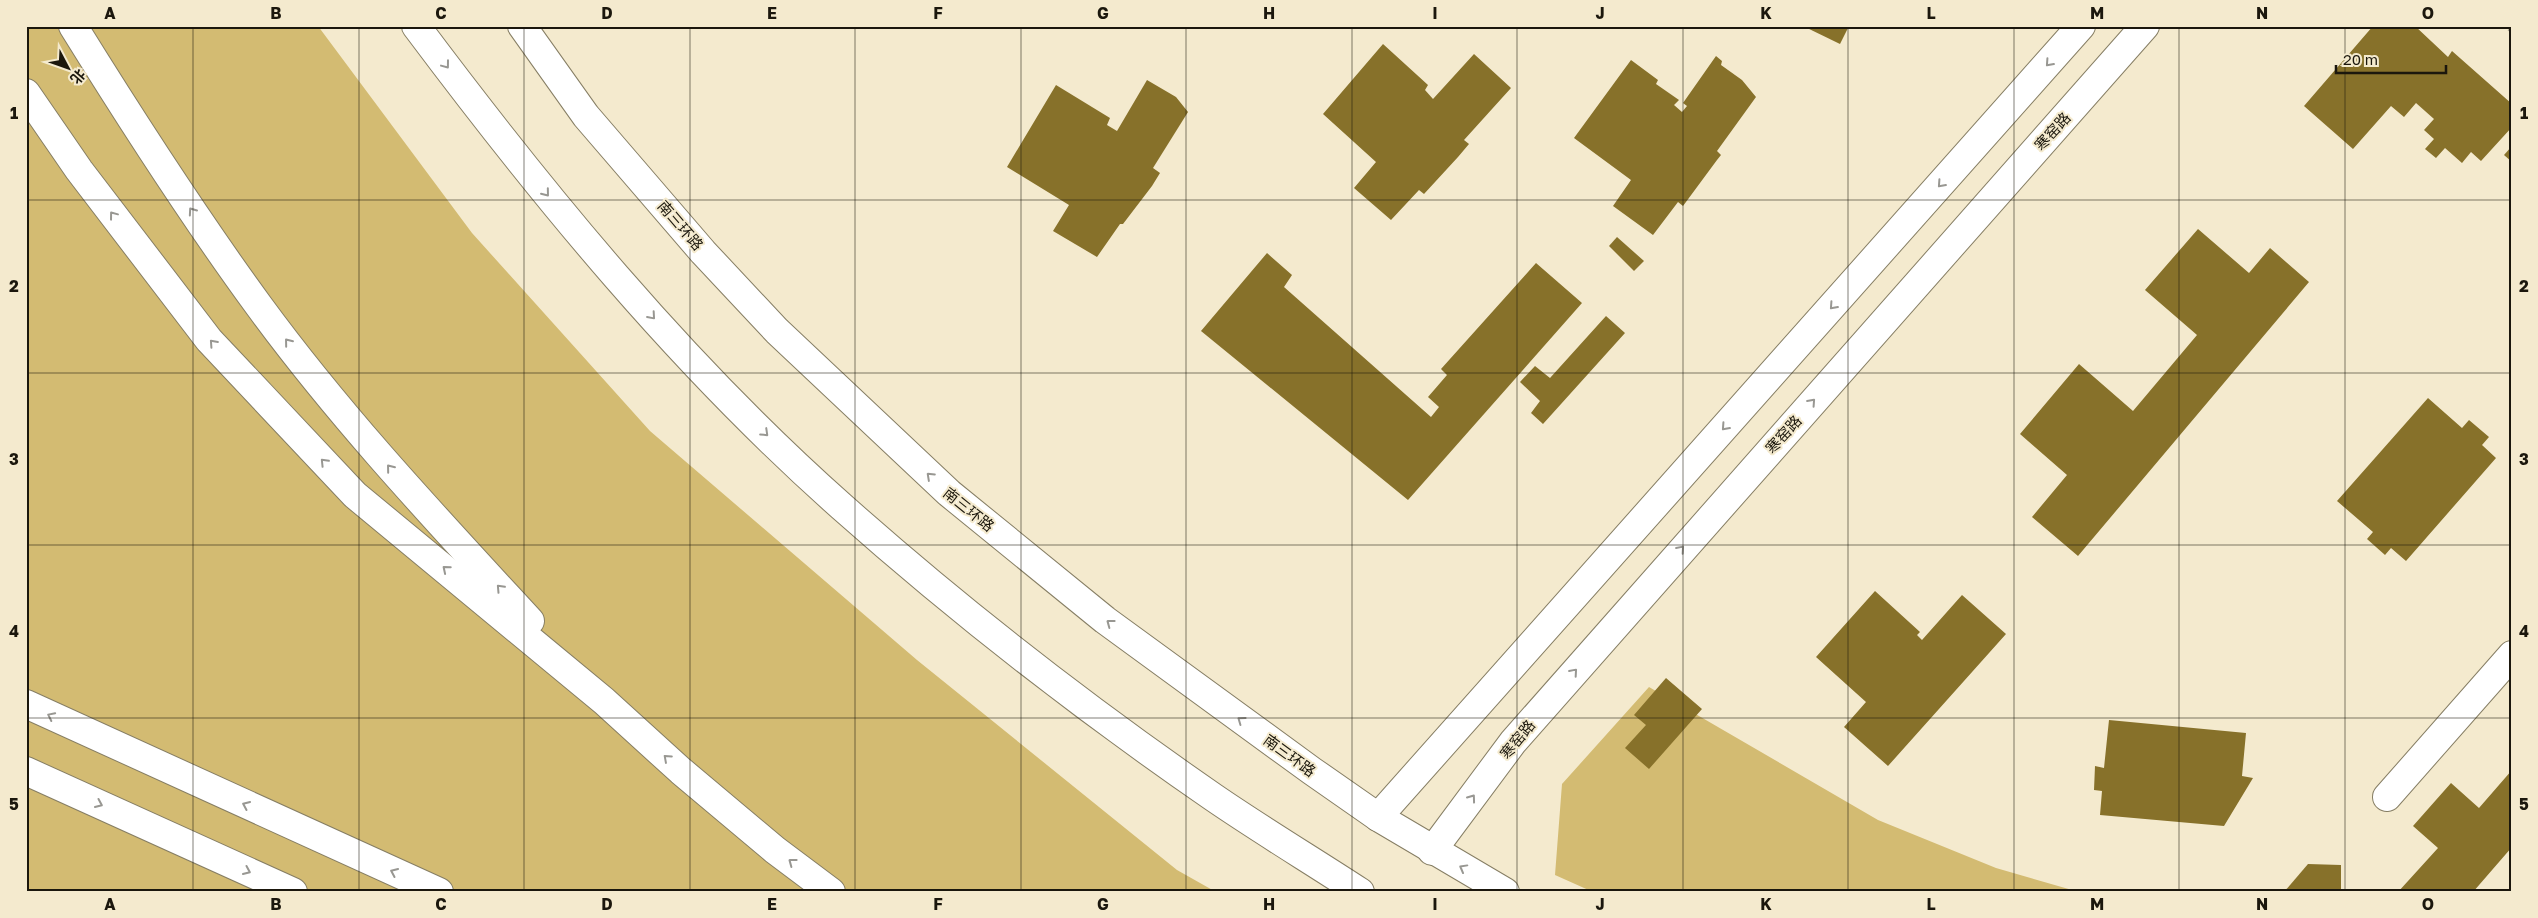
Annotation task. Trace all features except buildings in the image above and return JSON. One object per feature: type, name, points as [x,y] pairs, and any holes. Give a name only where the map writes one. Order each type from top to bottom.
[{"type":"main road","points":[[73,26],[183,197],[260,307],[396,475],[604,701]]},
{"type":"main road","points":[[416,26],[486,118],[575,227],[658,323],[746,415],[840,505],[960,606],[1085,706],[1215,798],[1360,892]]},
{"type":"main road","name":"南三环路","points":[[522,26],[586,116],[703,252],[777,331],[949,494],[1105,620],[1378,818],[1505,892]]},
{"type":"main road","points":[[1378,818],[2081,26]]},
{"type":"main road","name":"寒窑路","points":[[1432,851],[1513,742],[2145,26]]},
{"type":"main road","points":[[26,93],[79,170],[209,340],[355,495],[604,701],[688,777],[775,850],[831,892]]},
{"type":"main road","points":[[2387,797],[2512,655]]},
{"type":"main road","points":[[26,704],[75,728],[439,892]]},
{"type":"main road","points":[[26,771],[293,892]]},
{"type":"path","points":[[2501,26],[2512,31]]},
{"type":"shaded area","points":[[26,26],[318,26],[472,233],[650,431],[917,660],[1177,870],[1216,892],[26,892]]},
{"type":"shaded area","points":[[1649,687],[1878,820],[1996,868],[2079,892],[1593,892],[1555,875],[1562,784]]}]
